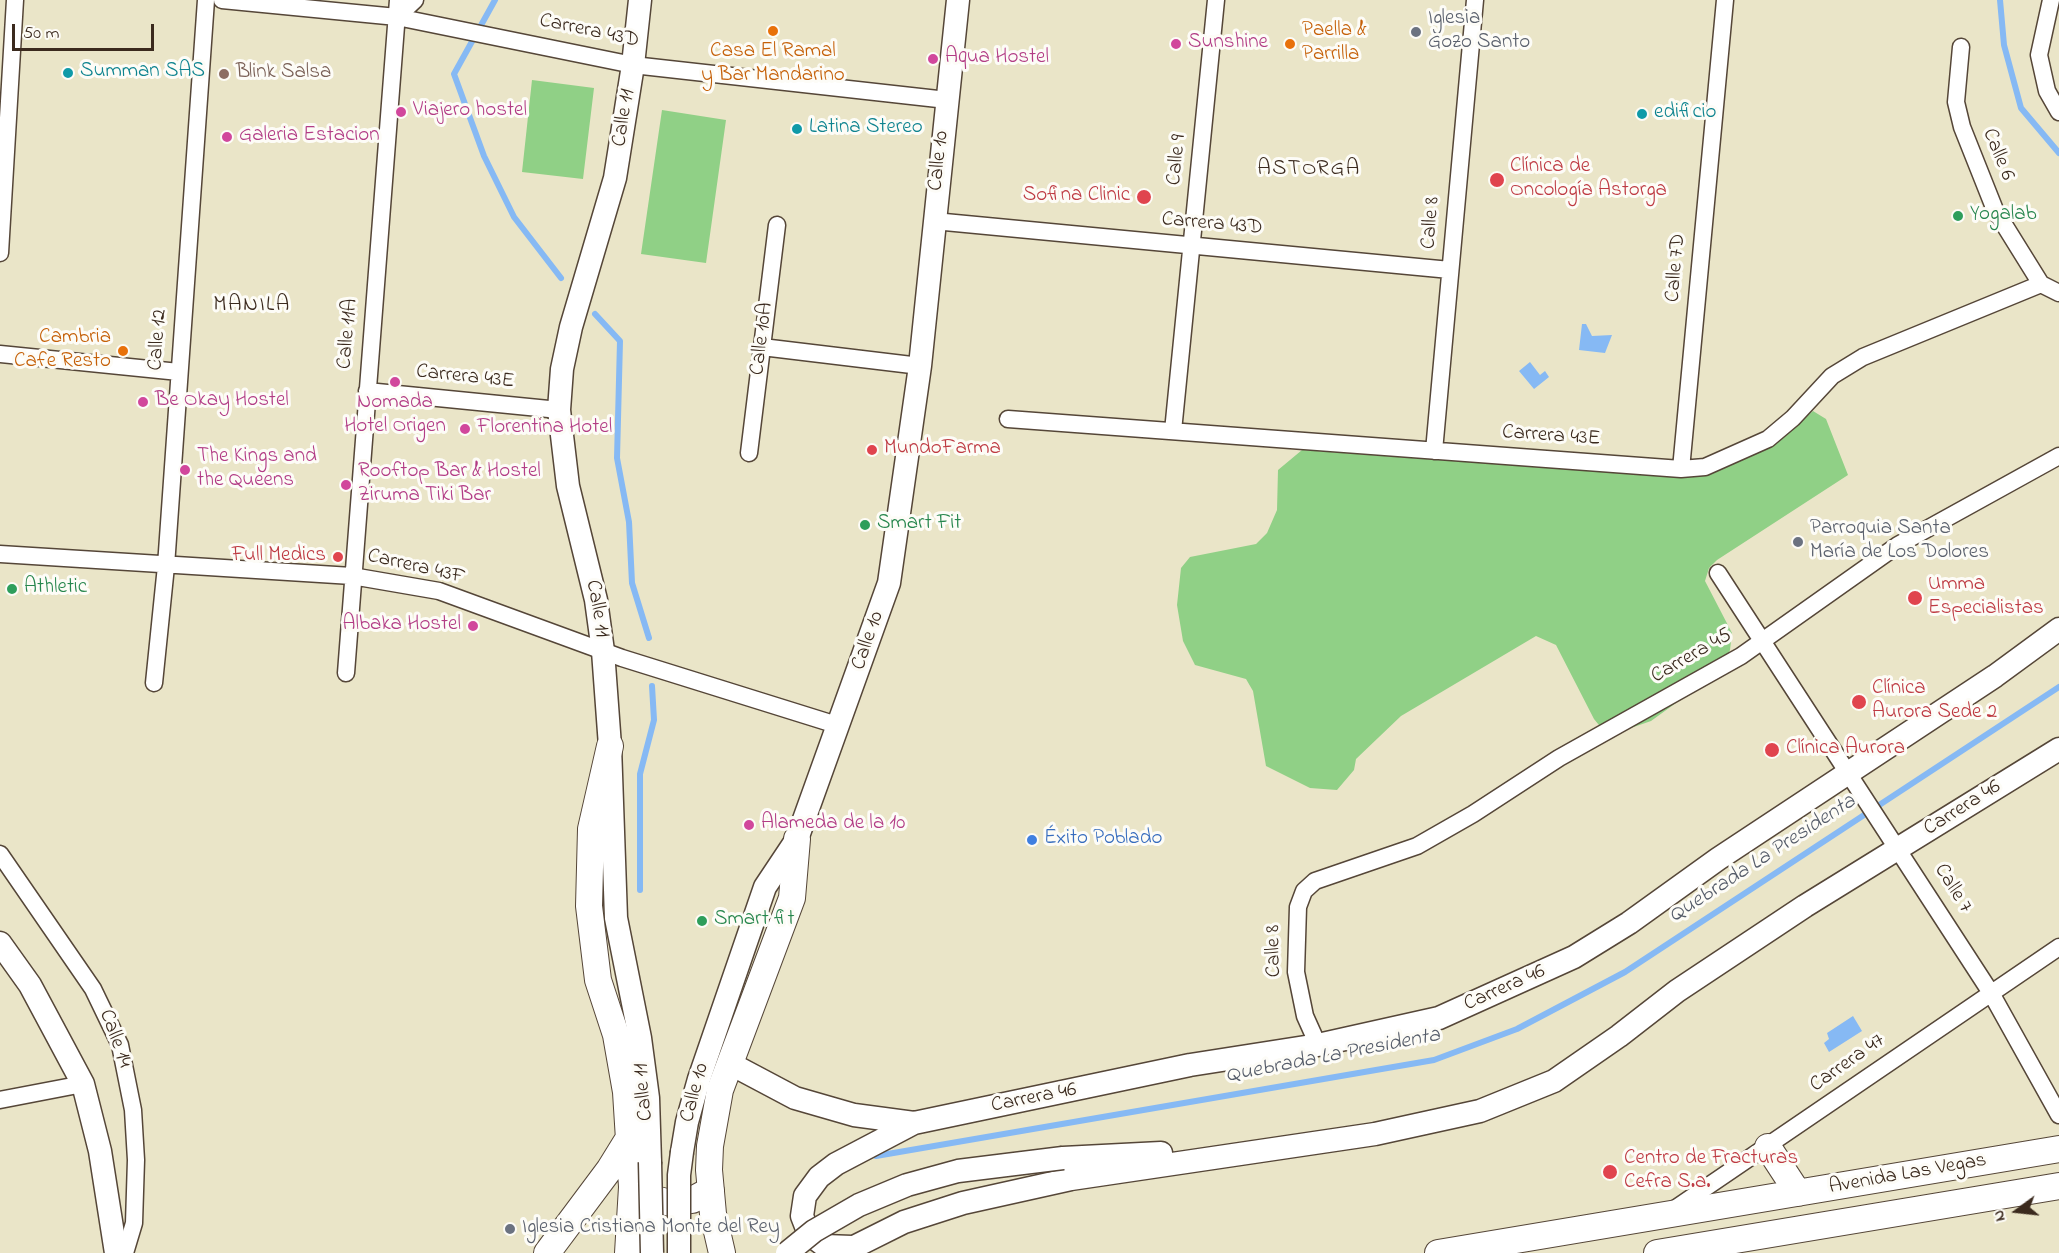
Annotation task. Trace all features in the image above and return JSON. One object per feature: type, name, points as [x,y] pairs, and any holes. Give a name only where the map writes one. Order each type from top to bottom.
[{"type":"main road","points":[[610,746],[591,830],[589,906],[598,980],[616,1035],[626,1092],[632,1187],[628,1253]]},
{"type":"main road","points":[[722,1253],[711,1190],[710,1146],[720,1090],[792,897],[797,839]]},
{"type":"main road","points":[[547,1253],[609,1170],[630,1136]]},
{"type":"main road","points":[[1768,1147],[1798,1193]]},
{"type":"main road","name":"Avenida Las Vegas","points":[[1438,1253],[2059,1149]]},
{"type":"main road","name":"Avenida Las Vegas","points":[[1657,1253],[2059,1186]]},
{"type":"main road","points":[[632,1187],[650,1198],[671,1203],[692,1200],[711,1190]]},
{"type":"street","points":[[0,252],[15,0]]},
{"type":"street","name":"Calle 12","points":[[154,683],[166,566],[206,0]]},
{"type":"street","name":"Carrera 43D","points":[[222,0],[398,8],[449,26],[633,65],[947,100]]},
{"type":"street","points":[[398,8],[415,0]]},
{"type":"street","points":[[633,65],[640,0]]},
{"type":"street","name":"Calle 10","points":[[679,1253],[678,1200],[682,1152],[687,1122],[699,1079],[765,887],[797,839],[840,726],[889,583],[920,366],[958,0]]},
{"type":"street","name":"Calle 9","points":[[1173,431],[1216,0]]},
{"type":"street","name":"Calle 8","points":[[1434,451],[1475,0]]},
{"type":"street","name":"Calle 7D","points":[[1681,469],[1725,0]]},
{"type":"street","points":[[2051,0],[2039,55],[2047,91],[2059,112]]},
{"type":"street","name":"Calle 11A","points":[[346,673],[398,8]]},
{"type":"street","name":"Calle 6","points":[[1961,47],[1956,102],[1962,128],[1995,210],[2041,284]]},
{"type":"street","name":"Calle 11","points":[[633,65],[615,178],[571,327],[562,369],[559,410],[568,486],[596,600],[603,651],[610,746],[616,918],[640,1038],[648,1098],[652,1253]]},
{"type":"street","name":"Carrera 43D","points":[[934,221],[1450,270]]},
{"type":"street","name":"Calle 10A","points":[[749,453],[777,225]]},
{"type":"street","points":[[2041,284],[2059,293]]},
{"type":"street","name":"Carrera 43E","points":[[1008,419],[1681,469],[1705,467],[1768,439],[1793,418],[1832,376],[1863,357],[2041,284]]},
{"type":"street","points":[[762,347],[920,366]]},
{"type":"street","points":[[0,354],[179,372]]},
{"type":"street","name":"Carrera 43E","points":[[367,391],[559,410]]},
{"type":"street","name":"Carrera 45","points":[[1335,873],[1417,846],[1473,814],[1559,758],[1741,656],[1898,545],[2059,456]]},
{"type":"street","name":"Carrera 43F","points":[[0,554],[352,576],[439,591],[603,651],[840,726]]},
{"type":"street","name":"Calle 7","points":[[1718,573],[1869,802],[1991,993],[2059,1115]]},
{"type":"street","name":"Carrera 46","points":[[729,1063],[795,1098],[854,1115],[914,1123],[1190,1065],[1318,1045],[1439,1018],[1574,957],[1629,923],[1718,860],[1995,676],[2059,629]]},
{"type":"street","name":"Carrera 46","points":[[847,1250],[904,1222],[963,1203],[1071,1179],[1375,1134],[1480,1110],[1554,1081],[1619,1036],[1677,991],[1805,906],[2059,749]]},
{"type":"street","name":"Calle 14","points":[[0,854],[93,989],[120,1045],[133,1110],[136,1160],[134,1223],[125,1253]]},
{"type":"street","name":"Calle 8","points":[[1318,1045],[1299,993],[1296,972],[1298,907],[1304,891],[1315,881],[1335,873]]},
{"type":"street","points":[[0,943],[30,985],[83,1084],[100,1151],[116,1253]]},
{"type":"street","name":"Carrera 47","points":[[1663,1216],[1768,1147],[2059,947]]},
{"type":"street","points":[[0,1100],[83,1084]]},
{"type":"street","points":[[847,1250],[825,1246],[809,1234],[802,1216],[805,1196],[819,1177],[836,1164],[914,1123]]},
{"type":"street","points":[[787,1253],[814,1232],[859,1205],[907,1185],[958,1172],[1064,1158],[1157,1153],[1237,1154]]},
{"type":"green space","points":[[532,80],[594,88],[583,179],[522,172]]},
{"type":"green space","points":[[662,110],[726,120],[706,263],[641,254]]},
{"type":"green space","points":[[1813,411],[1826,419],[1848,475],[1717,560],[1709,568],[1705,581],[1732,633],[1730,650],[1719,677],[1694,690],[1651,721],[1625,730],[1603,730],[1594,719],[1556,645],[1536,636],[1401,716],[1356,759],[1354,770],[1337,790],[1310,788],[1266,766],[1253,691],[1246,679],[1195,665],[1183,641],[1177,605],[1181,568],[1190,557],[1256,544],[1267,533],[1277,510],[1278,470],[1302,450],[1661,476],[1771,446]]},
{"type":"water","points":[[1582,324],[1586,324],[1592,336],[1612,335],[1605,353],[1579,350]]},
{"type":"water","points":[[1530,362],[1540,375],[1545,371],[1549,377],[1534,389],[1519,371]]},
{"type":"water","points":[[1853,1016],[1862,1031],[1829,1052],[1824,1043],[1829,1039],[1827,1033]]},
{"type":"waterway","points":[[495,0],[454,74],[484,156],[514,217],[561,278]]},
{"type":"waterway","name":"Quebrada La Presidenta","points":[[2000,0],[2004,45],[2021,108],[2059,153]]},
{"type":"waterway","points":[[595,314],[620,341],[617,458],[629,522],[632,583],[649,638]]},
{"type":"waterway","points":[[640,890],[640,774],[654,720],[652,686]]},
{"type":"waterway","name":"Quebrada La Presidenta","points":[[876,1156],[1434,1060],[1517,1029],[1625,972],[2059,687]]},
{"type":"place","name":"Casa El Ramal y Bar Mandarino","points":[[773,31]]},
{"type":"place","name":"Iglesia Gozo Santo","points":[[1416,32]]},
{"type":"place","name":"Sunshine","points":[[1176,44]]},
{"type":"place","name":"Paella & Parrilla","points":[[1290,44]]},
{"type":"place","name":"Aqua Hostel","points":[[933,59]]},
{"type":"place","name":"Summan SAS","points":[[68,73]]},
{"type":"place","name":"Blink Salsa","points":[[224,74]]},
{"type":"place","name":"Viajero hostel","points":[[401,112]]},
{"type":"place","name":"edificio","points":[[1642,114]]},
{"type":"place","name":"Latina Stereo","points":[[797,129]]},
{"type":"place","name":"Galeria Estacion","points":[[227,137]]},
{"type":"place","name":"Clínica de Oncología Astorga","points":[[1497,180]]},
{"type":"place","name":"Sofina Clinic","points":[[1144,197]]},
{"type":"place","name":"Yogalab","points":[[1958,216]]},
{"type":"place","name":"Cambria Cafe Resto","points":[[123,351]]},
{"type":"place","name":"Nomada Hotel Origen","points":[[395,382]]},
{"type":"place","name":"Be Okay Hostel","points":[[143,402]]},
{"type":"place","name":"Florentina Hotel","points":[[465,429]]},
{"type":"place","name":"MundoFarma","points":[[872,450]]},
{"type":"place","name":"The Kings and the Queens","points":[[185,470]]},
{"type":"place","name":"Rooftop Bar & Hostel Ziruma Tiki Bar","points":[[346,485]]},
{"type":"place","name":"Smart Fit","points":[[865,525]]},
{"type":"place","name":"Parroquia Santa María de Los Dolores","points":[[1798,542]]},
{"type":"place","name":"Full Medics","points":[[338,557]]},
{"type":"place","name":"Athletic","points":[[12,589]]},
{"type":"place","name":"Umma Especialistas","points":[[1915,598]]},
{"type":"place","name":"Albaka Hostel","points":[[473,626]]},
{"type":"place","name":"Clínica Aurora Sede 2","points":[[1859,702]]},
{"type":"place","name":"Clínica Aurora","points":[[1772,750]]},
{"type":"place","name":"Alameda de la 10","points":[[749,825]]},
{"type":"place","name":"Éxito Poblado","points":[[1032,840]]},
{"type":"place","name":"Smart fit","points":[[702,921]]},
{"type":"place","name":"Centro de Fracturas Cefra S.a.","points":[[1610,1172]]},
{"type":"place","name":"Iglesia Cristiana Monte del Rey","points":[[510,1229]]},
{"type":"district","name":"ASTORGA","points":[[1309,170]]},
{"type":"district","name":"MANILA","points":[[252,306]]}]
